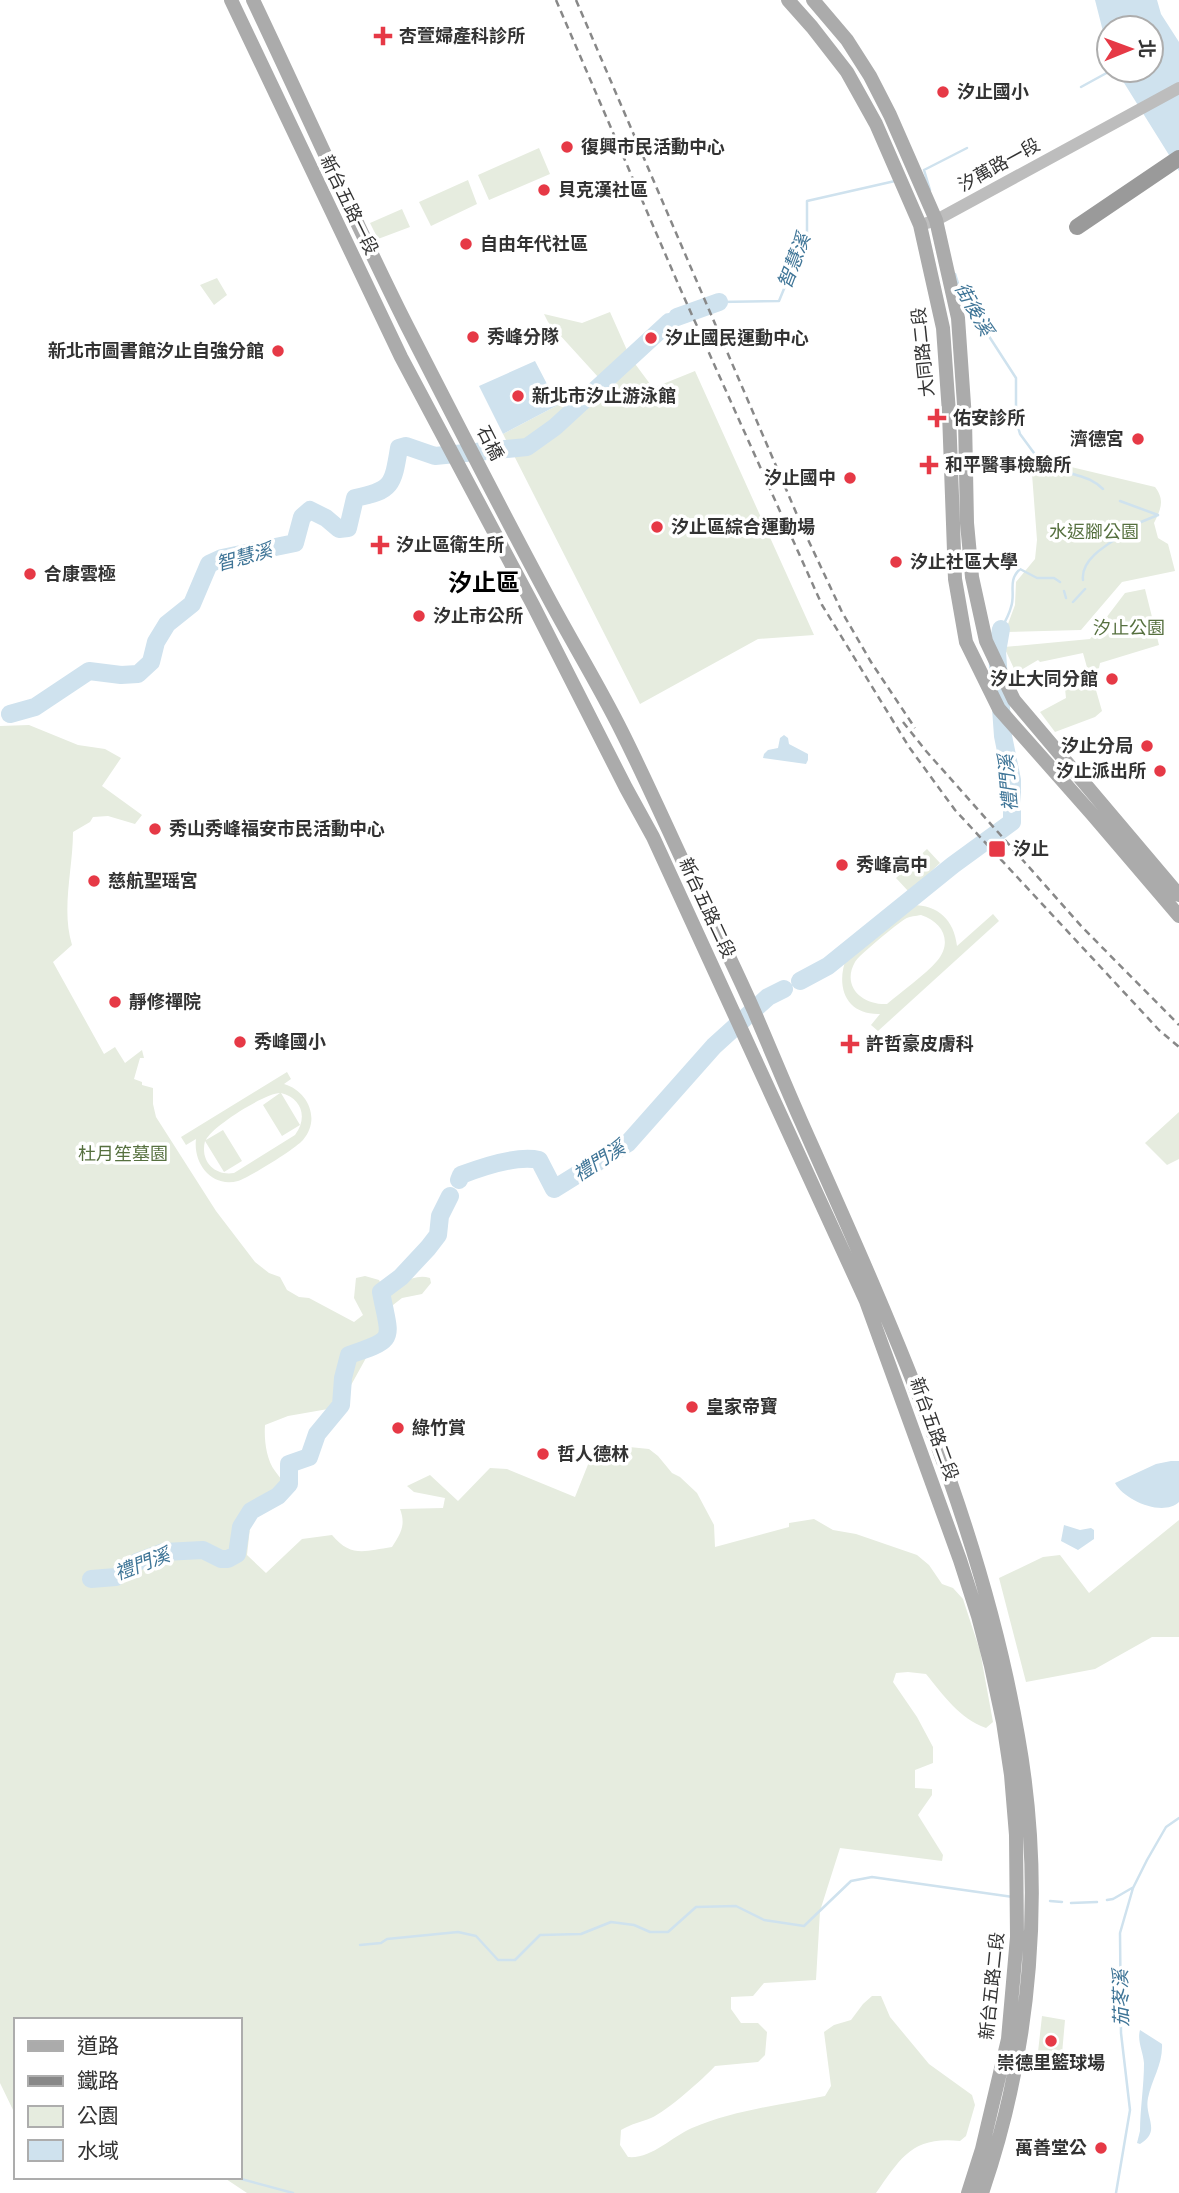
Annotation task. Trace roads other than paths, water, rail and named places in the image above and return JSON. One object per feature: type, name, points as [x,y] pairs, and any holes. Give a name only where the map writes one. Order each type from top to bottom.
[{"type":"highway","points":[[1077,227],[1179,158]]},
{"type":"main road","name":"新台五路一段","points":[[232,0],[401,357],[595,728]]},
{"type":"main road","name":"新台五路一段","points":[[253,0],[377,264],[456,420]]},
{"type":"main road","name":"大同路二段","points":[[788,0],[847,72],[876,124],[920,225],[943,328],[955,579],[966,642],[999,709],[1179,916]]},
{"type":"main road","name":"大同路二段","points":[[813,0],[847,40],[870,76],[930,206],[939,218],[957,318],[965,419],[972,577],[986,641],[1014,700],[1179,895]]},
{"type":"main road","name":"石橋","points":[[456,420],[547,596],[620,727]]},
{"type":"main road","points":[[951,495],[967,495]]},
{"type":"main road","points":[[999,709],[1014,700]]},
{"type":"main road","name":"新台五路二段","points":[[620,727],[754,1010],[880,1298],[947,1470],[999,1648],[1018,1734],[1027,1800],[1031,1852],[1030,1938],[1026,1999],[1018,2052],[1006,2112],[982,2193]]},
{"type":"main road","name":"新台五路二段","points":[[595,728],[650,832],[866,1301],[960,1560],[981,1628],[1003,1722],[1011,1775],[1016,1835],[1017,1937],[1008,2039],[982,2149],[968,2193]]},
{"type":"street","name":"汐萬路一段","points":[[920,225],[939,218],[1179,88]]},
{"type":"water","points":[[1095,0],[1157,0],[1161,14],[1099,14]]},
{"type":"water","points":[[1165,20],[1179,42],[1179,171],[1125,84],[1165,84]]},
{"type":"water","name":"新北市汐止游泳館","points":[[535,361],[558,405],[503,434],[479,386]]},
{"type":"water","points":[[784,735],[789,744],[808,754],[806,764],[763,758],[768,750],[778,748],[780,738]]},
{"type":"water","points":[[1179,1461],[1179,1502],[1172,1506],[1154,1507],[1135,1501],[1115,1483],[1156,1464]]},
{"type":"water","points":[[1064,1525],[1080,1530],[1091,1528],[1094,1530],[1094,1539],[1078,1550],[1061,1541]]},
{"type":"water","points":[[1140,2030],[1162,2044],[1161,2058],[1147,2105],[1150,2134],[1140,2144],[1137,2143],[1144,2063]]},
{"type":"waterway","name":"智慧溪","points":[[1081,87],[1095,79]]},
{"type":"waterway","name":"智慧溪","points":[[924,170],[967,148]]},
{"type":"waterway","name":"街後溪","points":[[924,170],[930,190]]},
{"type":"waterway","name":"智慧溪","points":[[719,302],[779,301],[807,233],[807,201],[895,181]]},
{"type":"waterway","name":"街後溪","points":[[955,274],[961,293],[1016,378],[1016,420],[1020,434],[1041,466],[1056,465],[1090,480],[1103,489]]},
{"type":"waterway","name":"智慧溪","points":[[677,317],[719,302]]},
{"type":"waterway","name":"智慧溪","points":[[10,714],[35,707],[89,671],[138,674],[151,662],[156,642],[167,624],[192,604],[209,564],[222,558],[295,543],[302,517],[310,510],[339,529],[348,528],[355,498],[377,492],[389,484],[399,448],[406,446],[435,456],[527,447],[555,427],[669,322]]},
{"type":"waterway","points":[[1120,501],[1158,515]]},
{"type":"waterway","name":"禮門溪","points":[[1141,522],[1158,515]]},
{"type":"waterway","name":"禮門溪","points":[[1083,580],[1087,563],[1093,556],[1133,528]]},
{"type":"waterway","name":"禮門溪","points":[[1001,629],[1011,607],[1014,578],[1020,569],[1037,578],[1054,578],[1060,582]]},
{"type":"waterway","name":"禮門溪","points":[[1073,602],[1085,589]]},
{"type":"waterway","name":"禮門溪","points":[[1064,591],[1066,598]]},
{"type":"waterway","name":"禮門溪","points":[[800,981],[828,966],[953,865],[1012,822],[1012,780],[1003,736],[997,652],[1001,629]]},
{"type":"waterway","name":"禮門溪","points":[[459,1180],[461,1175],[489,1165],[530,1159],[539,1160],[554,1189],[628,1143],[714,1046],[768,997],[784,989]]},
{"type":"waterway","name":"禮門溪","points":[[91,1579],[116,1577],[137,1562],[164,1552],[203,1550],[221,1559],[237,1554],[241,1527],[251,1511],[278,1496],[289,1484],[289,1464],[309,1457],[317,1434],[341,1405],[343,1378],[349,1355],[376,1345],[387,1336],[387,1320],[381,1292],[401,1277],[438,1235],[440,1216],[450,1196]]},
{"type":"waterway","name":"茄苳溪","points":[[1116,2193],[1130,2110],[1121,2033],[1120,1933],[1133,1888],[1147,1860],[1166,1827],[1179,1818]]},
{"type":"waterway","points":[[360,1945],[381,1943],[387,1939],[458,1932],[476,1936],[498,1960],[515,1960],[540,1935],[581,1934],[611,1922],[634,1925],[650,1932],[668,1932],[696,1907],[736,1906],[764,1920],[804,1926],[851,1881],[872,1877],[1013,1897]]},
{"type":"waterway","points":[[1107,1900],[1132,1888]]},
{"type":"waterway","points":[[1050,1901],[1062,1902]]},
{"type":"waterway","points":[[1071,1903],[1097,1902]]},
{"type":"waterway","points":[[241,2179],[293,2193]]},
{"type":"railway","points":[[556,0],[679,286],[822,605],[909,747],[955,810],[1159,1030],[1179,1047]]},
{"type":"railway","points":[[576,0],[804,531],[842,612],[915,728]]},
{"type":"railway","points":[[903,722],[1083,928],[1179,1025]]},
{"type":"place","name":"杏萱婦產科診所","points":[[383,36]]},
{"type":"place","name":"汐止國小","points":[[943,92]]},
{"type":"place","name":"復興市民活動中心","points":[[567,147]]},
{"type":"place","name":"貝克漢社區","points":[[544,190]]},
{"type":"place","name":"自由年代社區","points":[[466,244]]},
{"type":"place","name":"秀峰分隊","points":[[473,337]]},
{"type":"place","name":"汐止國民運動中心","points":[[651,338]]},
{"type":"place","name":"新北市圖書館汐止自強分館","points":[[278,351]]},
{"type":"place","name":"新北市汐止游泳館","points":[[518,396]]},
{"type":"place","name":"佑安診所","points":[[937,418]]},
{"type":"place","name":"濟德宮","points":[[1138,439]]},
{"type":"place","name":"和平醫事檢驗所","points":[[929,465]]},
{"type":"place","name":"汐止國中","points":[[850,478]]},
{"type":"place","name":"汐止區綜合運動場","points":[[657,527]]},
{"type":"place","name":"汐止區衛生所","points":[[380,545]]},
{"type":"place","name":"汐止社區大學","points":[[896,562]]},
{"type":"place","name":"合康雲極","points":[[30,574]]},
{"type":"place","name":"汐止市公所","points":[[419,616]]},
{"type":"place","name":"汐止大同分館","points":[[1112,679]]},
{"type":"place","name":"汐止分局","points":[[1147,746]]},
{"type":"place","name":"汐止派出所","points":[[1160,771]]},
{"type":"place","name":"秀山秀峰福安市民活動中心","points":[[155,829]]},
{"type":"place","name":"汐止","points":[[997,849]]},
{"type":"place","name":"秀峰高中","points":[[842,865]]},
{"type":"place","name":"慈航聖瑶宮","points":[[94,881]]},
{"type":"place","name":"靜修禪院","points":[[115,1002]]},
{"type":"place","name":"秀峰國小","points":[[240,1042]]},
{"type":"place","name":"許哲豪皮膚科","points":[[850,1044]]},
{"type":"place","name":"皇家帝寶","points":[[692,1407]]},
{"type":"place","name":"綠竹賞","points":[[398,1428]]},
{"type":"place","name":"哲人德林","points":[[543,1454]]},
{"type":"place","name":"崇德里籃球場","points":[[1051,2041]]},
{"type":"place","name":"萬善堂公","points":[[1101,2148]]},
{"type":"district","name":"汐止區","points":[[484,583]]},
{"type":"park label","name":"水返腳公園","points":[[1094,532]]},
{"type":"park label","name":"汐止公園","points":[[1129,628]]},
{"type":"park label","name":"杜月笙墓園","points":[[123,1154]]}]
